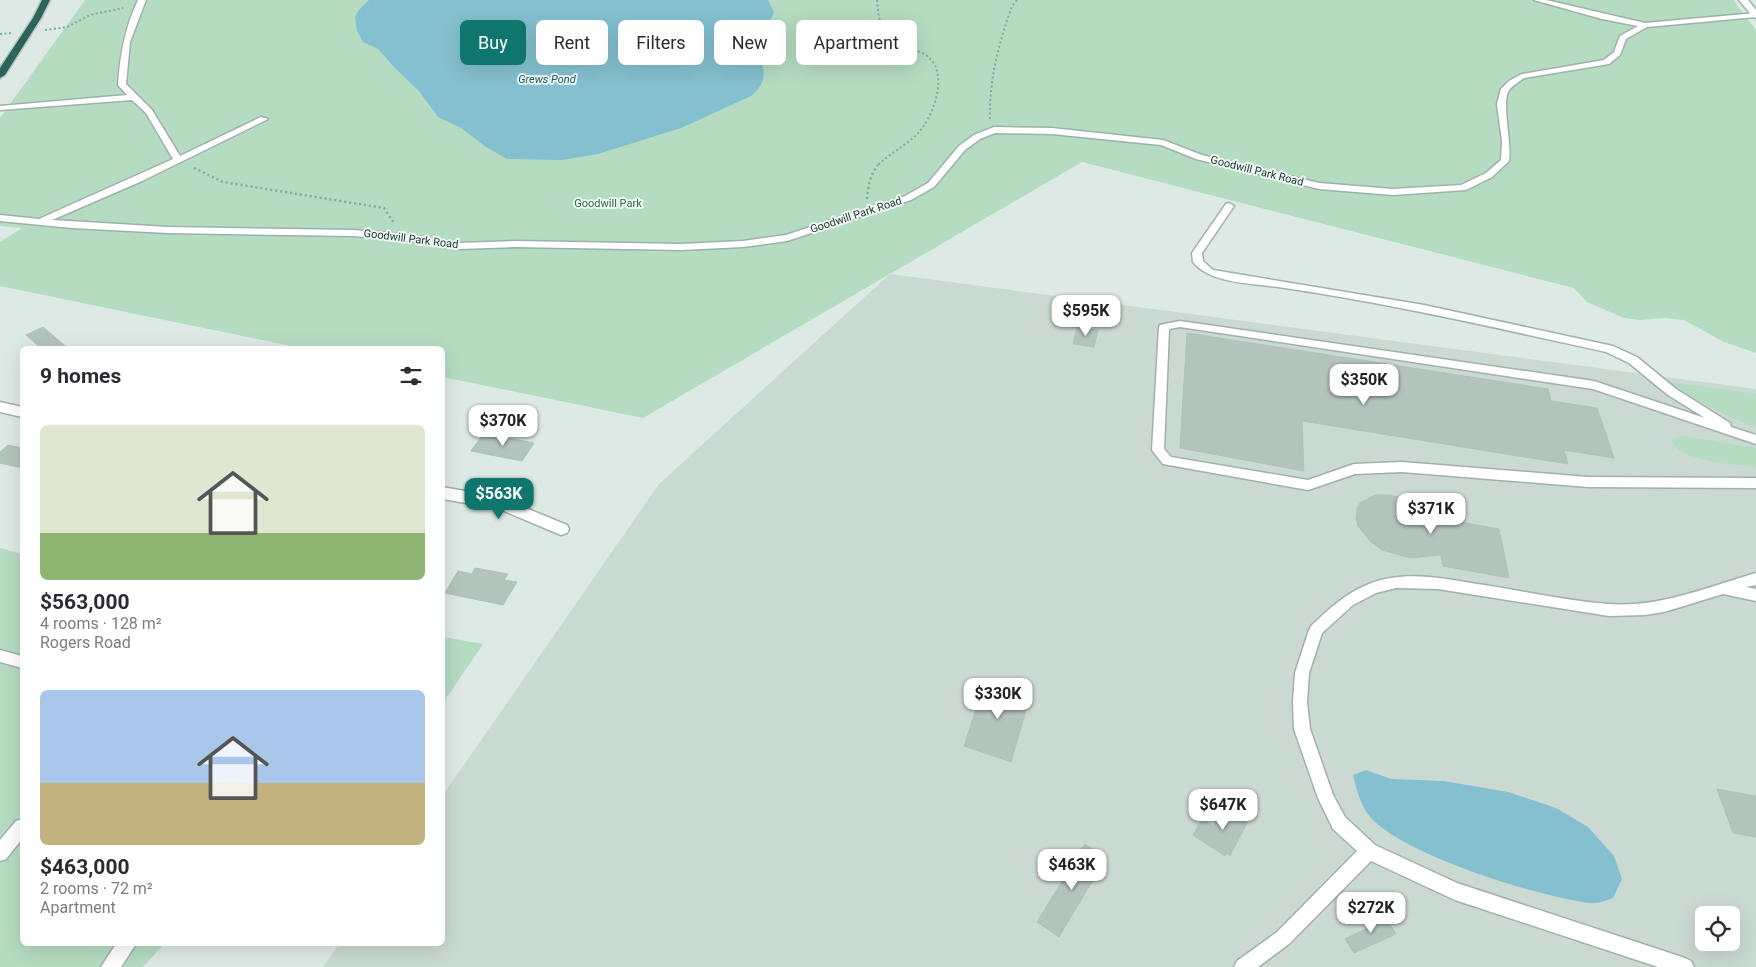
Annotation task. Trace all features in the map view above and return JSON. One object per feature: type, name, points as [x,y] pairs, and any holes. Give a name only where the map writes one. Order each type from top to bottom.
[{"type":"highway","points":[[0,74],[4,63],[28,32],[46,0]]},
{"type":"street","points":[[1743,0],[1756,15]]},
{"type":"street","points":[[0,407],[20,412]]},
{"type":"street","points":[[445,494],[500,503],[561,528]]},
{"type":"lane","points":[[1538,0],[1604,17],[1645,25]]},
{"type":"lane","points":[[141,3],[127,33],[124,48],[122,86],[149,112],[178,160]]},
{"type":"lane","name":"Goodwill Park Road","points":[[0,218],[168,230],[353,233],[402,237],[459,246],[516,244],[681,247],[734,244],[786,238],[908,198],[931,185],[962,148],[976,137],[994,130],[1052,131],[1163,143],[1199,157],[1319,186],[1393,192],[1463,188],[1489,175],[1505,161],[1506,140],[1502,121],[1501,96],[1511,82],[1522,76],[1606,62],[1616,53],[1623,38],[1645,25],[1756,15]]},
{"type":"lane","points":[[0,108],[133,97]]},
{"type":"lane","points":[[40,222],[98,198],[264,119]]},
{"type":"lane","points":[[1229,206],[1197,253],[1198,262],[1210,272],[1236,278],[1349,294],[1424,308],[1610,349],[1633,360],[1672,392],[1743,436]]},
{"type":"lane","points":[[1756,440],[1594,385],[1180,324],[1164,327],[1158,450],[1168,461],[1308,485],[1354,469],[1402,467],[1588,482],[1756,483]]},
{"type":"lane","points":[[1685,967],[1455,891],[1369,850],[1339,823],[1326,798],[1302,728],[1300,702],[1302,673],[1316,630],[1348,601],[1373,588],[1396,582],[1438,583],[1610,610],[1645,609],[1664,606],[1756,579]]},
{"type":"lane","points":[[1721,588],[1756,595]]},
{"type":"lane","points":[[0,656],[20,661]]},
{"type":"lane","points":[[0,853],[20,829]]},
{"type":"lane","points":[[1242,967],[1283,938],[1369,850]]},
{"type":"lane","points":[[110,967],[126,946]]},
{"type":"path","points":[[868,212],[866,186],[873,170],[891,152],[918,133],[934,106],[938,86],[938,69],[924,53],[903,46],[886,34],[880,22],[877,0]]},
{"type":"path","points":[[994,130],[990,119],[989,91],[993,67],[1012,6],[1017,0]]},
{"type":"path","points":[[28,32],[63,28],[96,14],[141,3]]},
{"type":"path","points":[[178,160],[223,182],[384,208],[402,237]]},
{"type":"shaded area","points":[[890,274],[1756,389],[1756,967],[323,967],[338,946],[445,946],[445,792],[659,484]]},
{"type":"green space","name":"Goodwill Park","points":[[85,0],[1733,0],[1756,30],[1756,353],[1724,342],[1684,320],[1624,318],[1587,302],[1574,288],[1082,162],[643,418],[445,377],[445,346],[291,346],[0,286],[0,242],[22,228],[0,226],[0,118]]},
{"type":"green space","points":[[1669,382],[1756,394],[1756,427],[1711,408]]},
{"type":"green space","points":[[1682,436],[1756,448],[1756,467],[1709,461],[1686,454],[1677,448],[1672,441],[1673,438]]},
{"type":"green space","points":[[0,548],[20,553],[20,946],[162,946],[143,967],[0,967]]},
{"type":"green space","points":[[445,638],[483,644],[445,700]]},
{"type":"water","name":"Grews Pond","points":[[369,0],[768,0],[774,12],[770,20],[714,20],[714,65],[762,65],[763,81],[751,96],[681,128],[598,154],[562,160],[507,159],[486,147],[461,128],[438,117],[419,91],[378,49],[363,42],[357,31],[355,17]]},
{"type":"water","points":[[1366,770],[1391,779],[1444,781],[1508,792],[1556,808],[1588,827],[1614,856],[1622,879],[1613,898],[1600,902],[1586,903],[1495,880],[1435,857],[1386,831],[1370,817],[1359,797],[1353,775]]},
{"type":"building","points":[[43,327],[65,346],[39,346],[26,335]]},
{"type":"building","points":[[1077,327],[1098,330],[1094,347],[1073,344]]},
{"type":"building","points":[[1187,333],[1548,389],[1551,401],[1597,408],[1614,458],[1564,450],[1568,464],[1302,421],[1304,471],[1180,448]]},
{"type":"building","points":[[484,433],[534,443],[522,461],[471,451]]},
{"type":"building","points":[[8,445],[20,448],[20,468],[0,463],[0,452]]},
{"type":"building","points":[[1375,495],[1390,495],[1417,503],[1419,500],[1449,520],[1499,529],[1509,578],[1443,566],[1441,555],[1410,558],[1382,550],[1370,541],[1358,526],[1356,519],[1360,503]]},
{"type":"building","points":[[475,568],[508,574],[504,580],[517,582],[503,605],[445,593],[458,571],[472,574]]},
{"type":"building","points":[[986,679],[1031,693],[1011,762],[964,746]]},
{"type":"building","points":[[1717,789],[1756,796],[1756,837],[1733,833]]},
{"type":"building","points":[[1225,804],[1249,819],[1230,856],[1227,853],[1225,856],[1193,835],[1202,819],[1213,826]]},
{"type":"building","points":[[1085,844],[1106,858],[1059,937],[1037,922]]},
{"type":"building","points":[[1383,914],[1396,934],[1354,953],[1345,939],[1370,927],[1367,922]]}]
